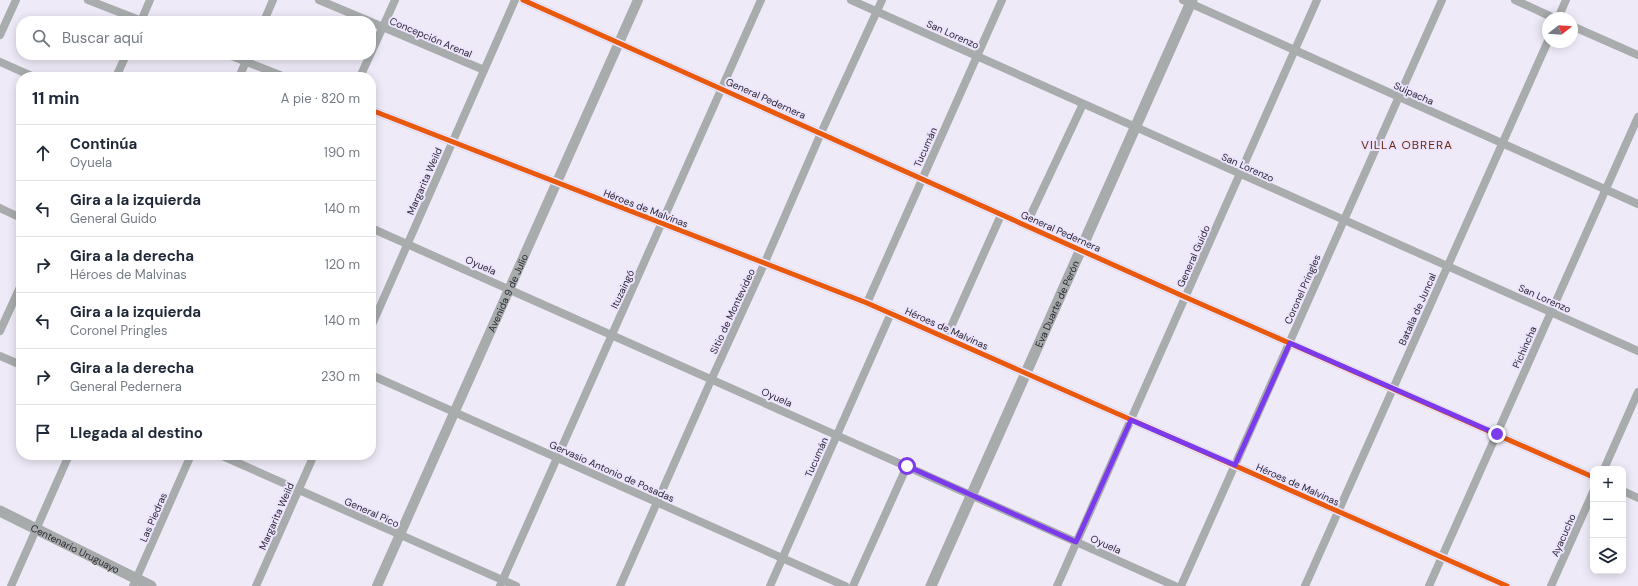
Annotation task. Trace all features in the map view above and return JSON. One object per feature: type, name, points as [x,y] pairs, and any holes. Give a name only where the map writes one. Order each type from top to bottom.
[{"type":"main road","name":"Eva Duarte de Perón","points":[[931,586],[1136,127],[1188,1]]},
{"type":"main road","name":"Centenario Uruguayo","points":[[0,511],[135,582],[151,586]]},
{"type":"street","points":[[0,35],[16,0]]},
{"type":"street","points":[[88,0],[128,16]]},
{"type":"street","points":[[143,16],[150,0]]},
{"type":"street","points":[[266,16],[273,0]]},
{"type":"street","name":"Concepción Arenal","points":[[319,0],[356,16]]},
{"type":"street","points":[[376,42],[395,0]]},
{"type":"street","name":"Margarita Weild","points":[[376,316],[515,0]]},
{"type":"street","name":"General Pedernera","points":[[523,0],[619,44],[722,88],[1001,215],[1082,249],[1185,297],[1590,476]]},
{"type":"street","name":"Avenida 9 de Julio","points":[[377,586],[638,0]]},
{"type":"street","name":"Ituzaingó","points":[[502,583],[761,0]]},
{"type":"street","name":"San Lorenzo","points":[[851,0],[1638,351]]},
{"type":"street","name":"Sitio de Montevideo","points":[[620,586],[821,133],[882,0]]},
{"type":"street","name":"Tucumán","points":[[867,303],[1002,0]]},
{"type":"street","name":"General Guido","points":[[1057,586],[1317,0]]},
{"type":"street","name":"Coronel Pringles","points":[[1181,586],[1442,0]]},
{"type":"street","points":[[1514,0],[1542,13]]},
{"type":"street","points":[[1561,12],[1566,0]]},
{"type":"street","name":"Suipacha","points":[[1188,1],[1638,204]]},
{"type":"street","name":"Concepción Arenal","points":[[376,24],[484,70]]},
{"type":"street","points":[[1578,29],[1638,55]]},
{"type":"street","name":"Batalla de Juncal","points":[[1305,586],[1545,48]]},
{"type":"street","points":[[118,72],[124,60]]},
{"type":"street","points":[[241,72],[246,60]]},
{"type":"street","points":[[251,60],[275,72]]},
{"type":"street","points":[[362,72],[367,60]]},
{"type":"street","points":[[0,62],[23,72]]},
{"type":"street","points":[[1026,225],[1083,104]]},
{"type":"street","name":"Héroes de Malvinas","points":[[376,112],[662,224],[765,262],[867,303],[1507,586]]},
{"type":"street","name":"Pichincha","points":[[1429,586],[1638,118]]},
{"type":"street","points":[[0,208],[16,216]]},
{"type":"street","points":[[946,338],[1001,215]]},
{"type":"street","name":"Oyuela","points":[[376,230],[712,378],[1175,586]]},
{"type":"street","points":[[0,331],[16,296]]},
{"type":"street","name":"Tucumán","points":[[770,586],[891,314]]},
{"type":"street","points":[[0,356],[16,364]]},
{"type":"street","name":"Gervasio Antonio de Posadas","points":[[376,377],[845,586]]},
{"type":"street","points":[[1605,466],[1638,392]]},
{"type":"street","points":[[11,586],[67,460]]},
{"type":"street","name":"Las Piedras","points":[[135,582],[189,460]]},
{"type":"street","name":"General Pico","points":[[231,460],[400,535],[502,583],[516,586]]},
{"type":"street","name":"Margarita Weild","points":[[256,586],[312,460]]},
{"type":"street","points":[[853,586],[907,466]]},
{"type":"street","points":[[1626,492],[1638,498]]},
{"type":"street","name":"Ayacucho","points":[[1551,586],[1590,499]]},
{"type":"cycle path","points":[[523,0],[1185,297],[1590,476]]},
{"type":"cycle path","points":[[376,112],[867,303],[1507,586]]},
{"type":"district","name":"VILLA OBRERA","points":[[1407,145]]},
{"type":"route","points":[[907,466],[1076,542],[1131,420],[1235,465],[1290,343],[1497,434]]}]
